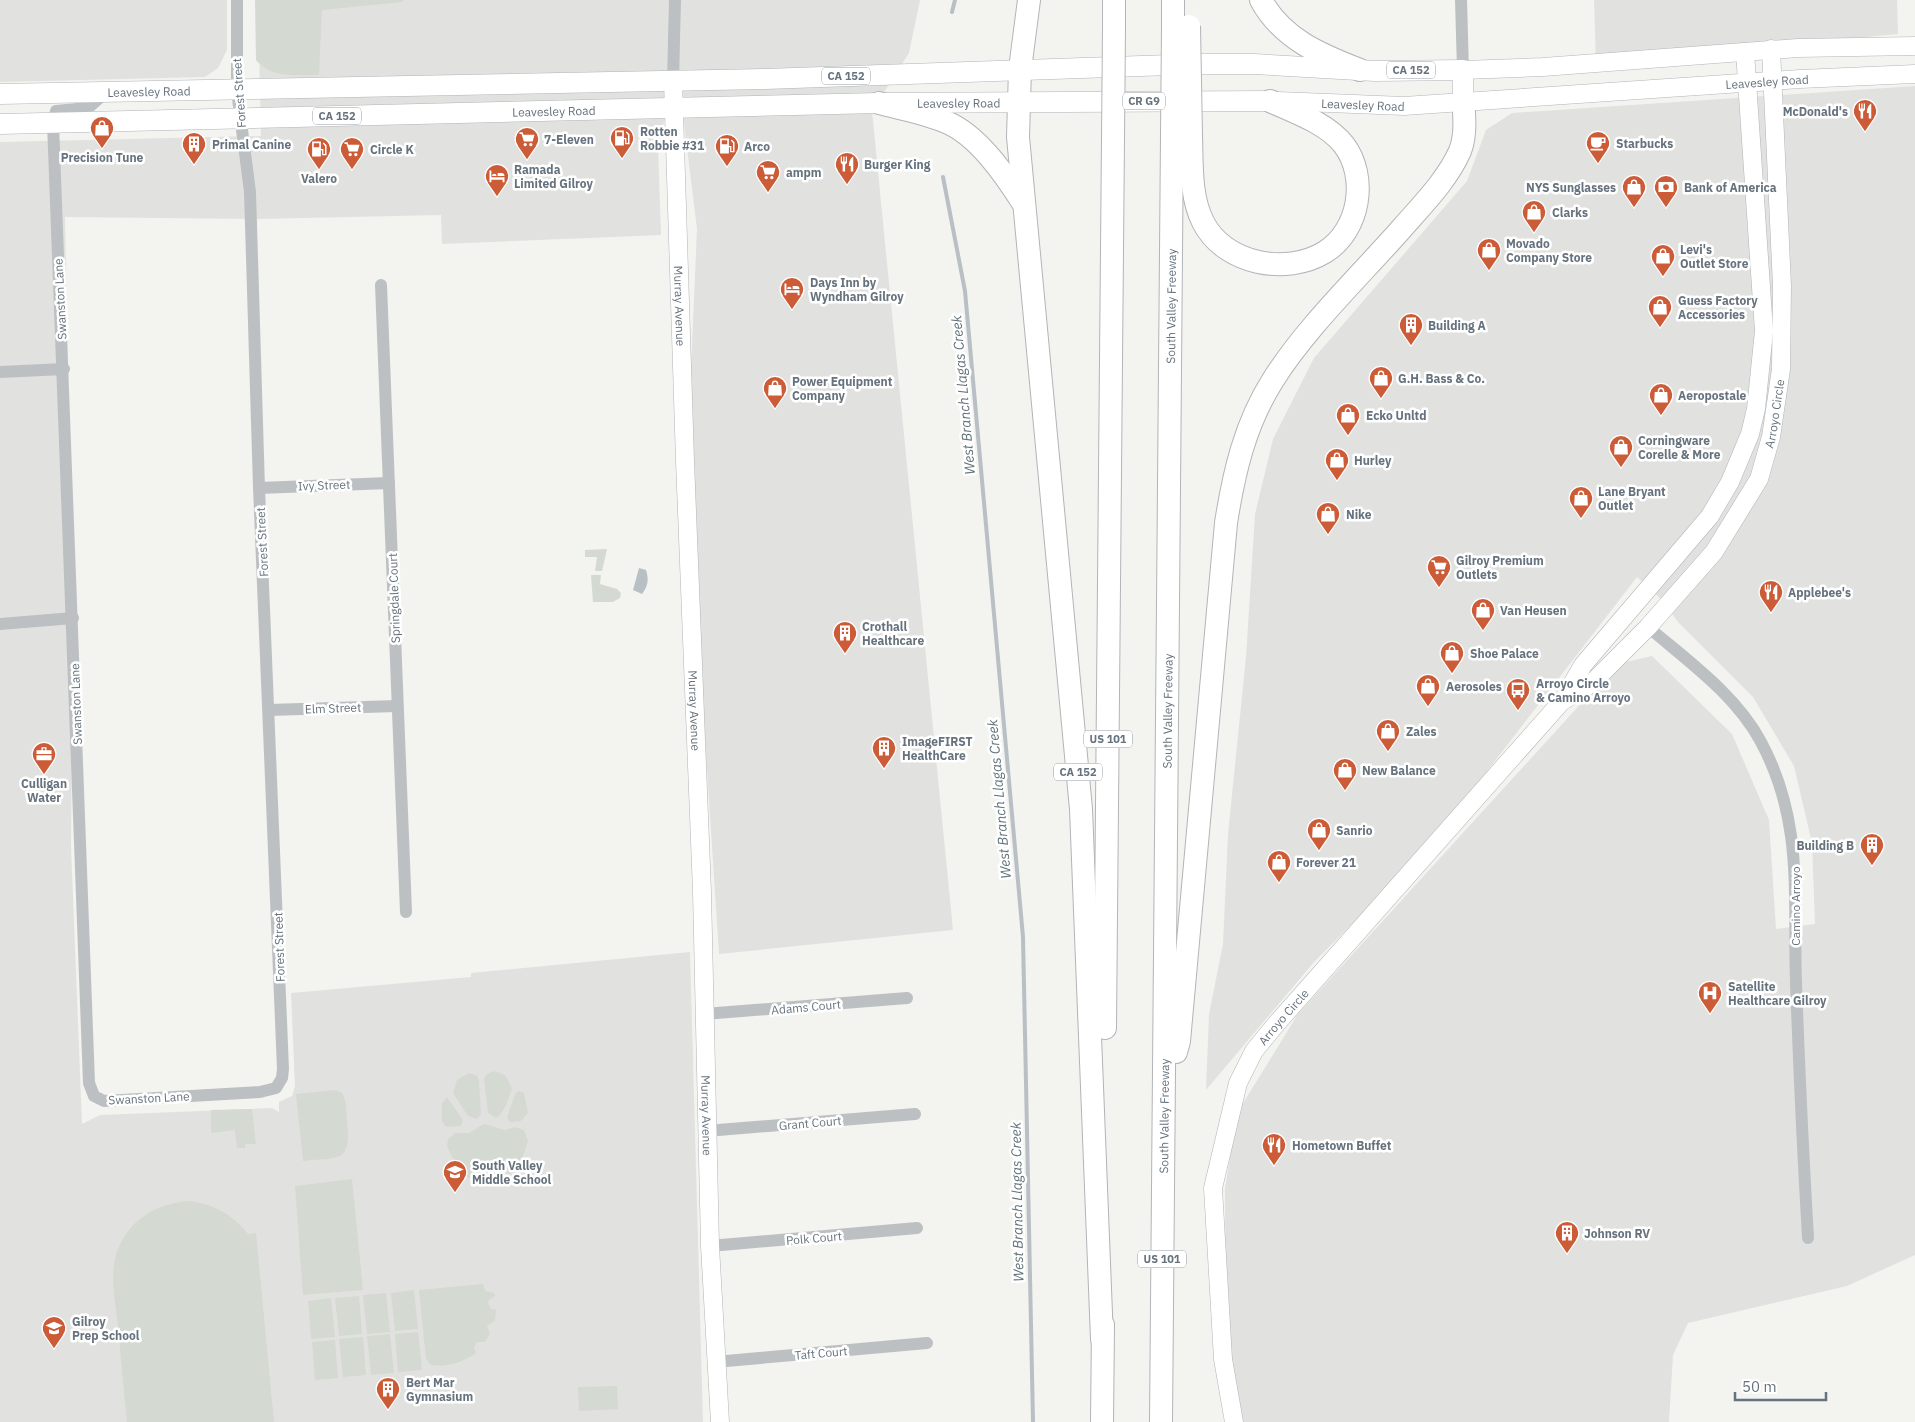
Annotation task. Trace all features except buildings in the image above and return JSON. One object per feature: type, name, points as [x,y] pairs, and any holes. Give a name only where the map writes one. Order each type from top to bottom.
[{"type":"highway","points":[[1025,206],[1018,136],[1018,103],[1020,69],[1029,0]]},
{"type":"highway","name":"US 101","points":[[1102,1422],[1114,0]]},
{"type":"highway","name":"South Valley Freeway","points":[[1161,1422],[1164,1097],[1181,136],[1181,26],[1173,0]]},
{"type":"highway","points":[[1181,26],[1186,0]]},
{"type":"highway","points":[[1261,0],[1279,26],[1300,43],[1360,70]]},
{"type":"highway","points":[[1181,136],[1197,205],[1203,222],[1219,244],[1243,258],[1278,264],[1302,261],[1325,252],[1344,234],[1354,214],[1358,191],[1354,162],[1343,144],[1317,123],[1270,101]]},
{"type":"highway","points":[[1164,1097],[1179,1041],[1226,523],[1239,456],[1260,402],[1286,362],[1431,196],[1453,165],[1461,149],[1464,133],[1463,102]]},
{"type":"highway","name":"CA 152","points":[[879,103],[948,122],[978,144],[1006,177],[1025,206],[1081,817],[1102,1339]]},
{"type":"main road","name":"Leavesley Road","points":[[0,94],[237,91],[673,81],[1020,69],[1236,64],[1360,70],[1463,70]]},
{"type":"main road","points":[[1463,70],[1463,102]]},
{"type":"main road","name":"Leavesley Road","points":[[0,124],[879,103],[1270,101]]},
{"type":"street","name":"Forest Street","points":[[237,0],[237,91],[250,192],[259,488],[283,1069],[279,1085]]},
{"type":"street","name":"Murray Avenue","points":[[674,0],[673,108],[702,892],[706,1131],[715,1362],[720,1422]]},
{"type":"street","points":[[1461,0],[1463,70]]},
{"type":"street","name":"Leavesley Road","points":[[1463,70],[1543,67],[1770,49],[1915,46]]},
{"type":"street","name":"Arroyo Circle","points":[[1564,700],[1592,684],[1648,627],[1714,552],[1751,495],[1758,479],[1771,437],[1781,369],[1782,286],[1770,49]]},
{"type":"street","name":"Arroyo Circle","points":[[1234,1422],[1223,1358],[1213,1188],[1238,1083],[1254,1051],[1276,1022],[1564,700],[1583,665],[1710,516],[1730,482],[1750,434],[1758,400],[1764,330],[1745,52]]},
{"type":"street","name":"Leavesley Road","points":[[1270,101],[1391,107],[1772,81],[1915,74]]},
{"type":"street","points":[[53,122],[56,110],[88,108],[105,93]]},
{"type":"street","name":"Swanston Lane","points":[[53,122],[64,370],[89,1083],[94,1096],[104,1101],[260,1092],[276,1088],[279,1085]]},
{"type":"street","name":"Springdale Court","points":[[381,285],[406,912]]},
{"type":"street","points":[[0,372],[64,370]]},
{"type":"street","name":"Ivy Street","points":[[259,488],[389,483]]},
{"type":"street","points":[[0,624],[73,618]]},
{"type":"street","name":"Camino Arroyo","points":[[1648,627],[1718,687],[1737,709],[1760,740],[1777,774],[1785,802],[1792,831],[1795,866],[1796,969],[1808,1238]]},
{"type":"street","name":"Elm Street","points":[[269,710],[397,706]]},
{"type":"street","name":"Adams Court","points":[[704,1014],[907,998]]},
{"type":"street","name":"Grant Court","points":[[706,1131],[915,1114]]},
{"type":"street","name":"Polk Court","points":[[710,1246],[917,1228]]},
{"type":"street","name":"Taft Court","points":[[715,1362],[928,1343]]},
{"type":"shaded area","points":[[0,0],[227,0],[227,50],[218,68],[205,77],[0,82]]},
{"type":"shaded area","points":[[255,0],[403,0],[403,2],[322,10],[319,75],[285,75],[269,70],[256,60]]},
{"type":"shaded area","points":[[258,0],[920,0],[909,53],[872,111],[953,930],[719,954],[687,461],[697,229],[677,67],[658,147],[661,235],[442,244],[441,215],[258,219],[65,217],[73,627],[71,846],[82,1124],[100,1115],[272,1108],[279,1112],[279,1102],[292,1096],[295,1086],[291,993],[471,977],[471,973],[690,952],[703,1422],[0,1422],[0,142],[261,136]]},
{"type":"shaded area","points":[[1594,0],[1897,0],[1898,34],[1596,63]]},
{"type":"shaded area","points":[[1915,86],[1915,1255],[1847,1286],[1688,1323],[1673,1355],[1669,1422],[1240,1422],[1226,1380],[1225,1189],[1237,1113],[1298,1014],[1617,664],[1652,656],[1732,734],[1769,820],[1776,929],[1815,924],[1812,843],[1794,766],[1753,697],[1678,622],[1662,600],[1637,577],[1427,849],[1314,962],[1206,1090],[1209,1014],[1223,944],[1228,834],[1246,657],[1255,514],[1273,439],[1314,358],[1467,181],[1486,130],[1512,113]]},
{"type":"shaded area","points":[[607,549],[602,571],[595,571],[597,557],[585,557],[585,550]]},
{"type":"shaded area","points":[[639,568],[646,570],[647,577],[647,586],[642,594],[633,590]]},
{"type":"shaded area","points":[[591,575],[601,575],[600,584],[617,589],[621,593],[620,598],[613,602],[593,602]]},
{"type":"shaded area","points":[[493,1071],[505,1075],[512,1088],[504,1109],[496,1118],[488,1113],[484,1079],[486,1075]]},
{"type":"shaded area","points":[[469,1073],[477,1076],[479,1080],[481,1114],[477,1119],[468,1116],[453,1093],[457,1080]]},
{"type":"shaded area","points":[[334,1090],[341,1092],[345,1101],[348,1133],[345,1150],[342,1155],[336,1158],[303,1161],[296,1094]]},
{"type":"shaded area","points":[[519,1091],[524,1093],[528,1113],[521,1121],[510,1122],[507,1118],[515,1094]]},
{"type":"shaded area","points":[[447,1097],[463,1120],[461,1126],[446,1127],[442,1121],[442,1104]]},
{"type":"shaded area","points":[[252,1109],[256,1144],[245,1144],[245,1148],[237,1148],[235,1130],[211,1133],[211,1110]]},
{"type":"shaded area","points":[[484,1124],[505,1130],[515,1127],[524,1130],[528,1141],[518,1171],[510,1174],[492,1169],[469,1178],[462,1175],[447,1147],[448,1139],[455,1133],[469,1133]]},
{"type":"shaded area","points":[[352,1179],[363,1290],[303,1295],[295,1186]]},
{"type":"shaded area","points":[[189,1201],[214,1207],[236,1221],[248,1234],[256,1233],[274,1422],[127,1422],[114,1291],[113,1273],[117,1251],[130,1229],[150,1212],[162,1206]]},
{"type":"shaded area","points":[[483,1284],[485,1291],[494,1293],[495,1296],[488,1303],[491,1309],[496,1310],[495,1321],[487,1326],[490,1334],[485,1342],[477,1342],[474,1348],[476,1353],[460,1362],[443,1366],[431,1365],[426,1359],[419,1290]]},
{"type":"shaded area","points":[[414,1290],[418,1329],[395,1331],[391,1293]]},
{"type":"shaded area","points":[[386,1293],[390,1332],[367,1334],[363,1295]]},
{"type":"shaded area","points":[[359,1296],[362,1334],[339,1336],[335,1298]]},
{"type":"shaded area","points":[[331,1298],[335,1337],[311,1339],[308,1301]]},
{"type":"shaded area","points":[[418,1332],[422,1370],[398,1372],[395,1334]]},
{"type":"shaded area","points":[[390,1334],[394,1373],[371,1375],[367,1336]]},
{"type":"shaded area","points":[[363,1337],[366,1375],[343,1377],[339,1339]]},
{"type":"shaded area","points":[[335,1340],[338,1378],[315,1380],[312,1342]]},
{"type":"shaded area","points":[[617,1386],[618,1409],[579,1411],[578,1387]]},
{"type":"waterway","name":"West Branch Llagas Creek","points":[[952,12],[955,0]]},
{"type":"waterway","name":"West Branch Llagas Creek","points":[[943,177],[965,291],[1023,937],[1033,1422]]},
{"type":"place","name":"McDonald's","points":[[1865,132]]},
{"type":"place","name":"Precision Tune","points":[[102,149]]},
{"type":"place","name":"Rotten Robbie #31","points":[[622,159]]},
{"type":"place","name":"7-Eleven","points":[[527,160]]},
{"type":"place","name":"Starbucks","points":[[1598,164]]},
{"type":"place","name":"Primal Canine","points":[[194,165]]},
{"type":"place","name":"Arco","points":[[727,167]]},
{"type":"place","name":"Valero","points":[[319,170]]},
{"type":"place","name":"Circle K","points":[[352,170]]},
{"type":"place","name":"Burger King","points":[[847,185]]},
{"type":"place","name":"ampm","points":[[768,193]]},
{"type":"place","name":"Ramada Limited Gilroy","points":[[497,197]]},
{"type":"place","name":"NYS Sunglasses","points":[[1634,208]]},
{"type":"place","name":"Bank of America","points":[[1666,208]]},
{"type":"place","name":"Clarks","points":[[1534,233]]},
{"type":"place","name":"Movado Company Store","points":[[1489,271]]},
{"type":"place","name":"Levi's Outlet Store","points":[[1663,277]]},
{"type":"place","name":"Days Inn by Wyndham Gilroy","points":[[792,310]]},
{"type":"place","name":"Guess Factory Accessories","points":[[1660,328]]},
{"type":"place","name":"Building A","points":[[1411,346]]},
{"type":"place","name":"G.H. Bass & Co.","points":[[1381,399]]},
{"type":"place","name":"Power Equipment Company","points":[[775,409]]},
{"type":"place","name":"Aeropostale","points":[[1661,416]]},
{"type":"place","name":"Ecko Unltd","points":[[1348,436]]},
{"type":"place","name":"Corningware Corelle & More","points":[[1621,468]]},
{"type":"place","name":"Hurley","points":[[1337,481]]},
{"type":"place","name":"Lane Bryant Outlet","points":[[1581,519]]},
{"type":"place","name":"Nike","points":[[1328,535]]},
{"type":"place","name":"Gilroy Premium Outlets","points":[[1439,588]]},
{"type":"place","name":"Applebee's","points":[[1771,613]]},
{"type":"place","name":"Van Heusen","points":[[1483,631]]},
{"type":"place","name":"Crothall Healthcare","points":[[845,654]]},
{"type":"place","name":"Shoe Palace","points":[[1452,674]]},
{"type":"place","name":"Aerosoles","points":[[1428,707]]},
{"type":"place","name":"Arroyo Circle & Camino Arroyo","points":[[1518,711]]},
{"type":"place","name":"Zales","points":[[1388,752]]},
{"type":"place","name":"ImageFIRST HealthCare","points":[[884,769]]},
{"type":"place","name":"Culligan Water","points":[[44,775]]},
{"type":"place","name":"New Balance","points":[[1345,791]]},
{"type":"place","name":"Sanrio","points":[[1319,851]]},
{"type":"place","name":"Building B","points":[[1872,866]]},
{"type":"place","name":"Forever 21","points":[[1279,883]]},
{"type":"place","name":"Satellite Healthcare Gilroy","points":[[1710,1014]]},
{"type":"place","name":"Hometown Buffet","points":[[1274,1166]]},
{"type":"place","name":"South Valley Middle School","points":[[455,1193]]},
{"type":"place","name":"Johnson RV","points":[[1567,1254]]},
{"type":"place","name":"Gilroy Prep School","points":[[54,1349]]},
{"type":"place","name":"Bert Mar Gymnasium","points":[[388,1410]]}]
